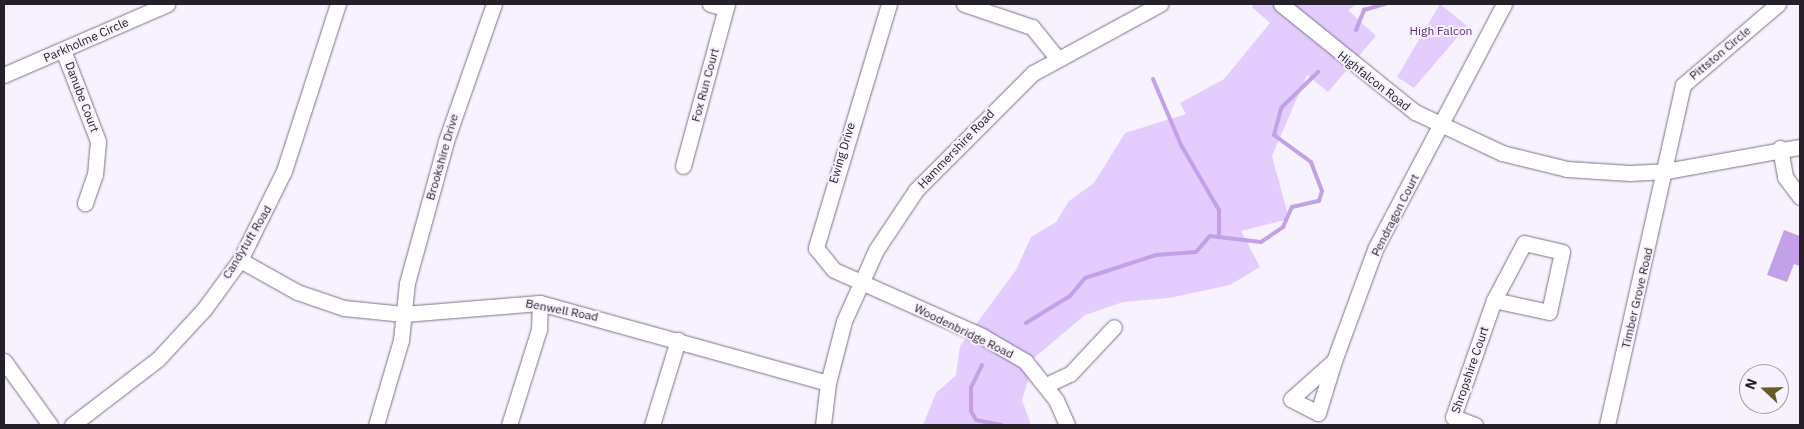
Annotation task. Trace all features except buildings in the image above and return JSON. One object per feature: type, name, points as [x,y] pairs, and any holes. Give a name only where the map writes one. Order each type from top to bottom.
[{"type":"street","name":"Parkholme Circle","points":[[4,75],[168,4]]},
{"type":"street","name":"Candytuft Road","points":[[72,425],[158,359],[205,308],[240,260],[284,171],[338,4]]},
{"type":"street","name":"Brookshire Drive","points":[[376,425],[401,340],[407,283],[446,141],[494,4]]},
{"type":"street","points":[[710,4],[726,6]]},
{"type":"street","name":"Ewing Drive","points":[[860,282],[826,264],[816,240],[889,4]]},
{"type":"street","points":[[964,4],[1032,27],[1056,57]]},
{"type":"street","name":"Hammershire Road","points":[[823,425],[828,383],[860,282],[892,222],[941,161],[1008,95],[1056,57],[1160,4]]},
{"type":"street","name":"Highfalcon Road","points":[[1281,4],[1386,93],[1440,127],[1472,143],[1536,163],[1597,172],[1666,171],[1780,148],[1800,146]]},
{"type":"street","points":[[1440,127],[1504,4]]},
{"type":"street","name":"Pittston Circle","points":[[1666,171],[1683,84],[1778,4]]},
{"type":"street","name":"Fox Run Court","points":[[683,166],[726,6]]},
{"type":"street","name":"Danube Court","points":[[63,50],[98,141],[95,174],[85,203]]},
{"type":"street","name":"Pendragon Court","points":[[1334,362],[1376,248],[1440,127]]},
{"type":"street","points":[[1780,148],[1785,177],[1800,198]]},
{"type":"street","name":"Timber Grove Road","points":[[1607,425],[1666,171]]},
{"type":"street","name":"Shropshire Court","points":[[1475,425],[1453,417],[1494,300],[1524,243],[1562,252],[1549,312],[1494,300]]},
{"type":"street","name":"Benwell Road","points":[[240,260],[320,302],[369,313],[404,314],[540,303],[828,383]]},
{"type":"street","name":"Woodenbridge Road","points":[[860,282],[999,345],[1025,361],[1046,384],[1067,425]]},
{"type":"street","points":[[509,425],[539,329],[540,303]]},
{"type":"street","points":[[1046,384],[1070,374],[1114,327]]},
{"type":"street","points":[[652,425],[678,340]]},
{"type":"street","points":[[4,360],[50,425]]},
{"type":"green space","points":[[1254,4],[1357,4],[1348,10],[1376,36],[1328,92],[1307,75],[1272,156],[1289,219],[1241,231],[1260,267],[1230,285],[1169,298],[1123,302],[1085,315],[1028,363],[1031,370],[1022,400],[1031,425],[923,425],[936,393],[956,375],[960,346],[1016,270],[1031,237],[1056,222],[1069,201],[1094,183],[1125,133],[1186,114],[1180,103],[1224,79],[1270,23],[1252,7]]},
{"type":"green space","name":"High Falcon","points":[[1440,4],[1467,26],[1414,88],[1397,77]]},
{"type":"shaded area","points":[[1784,230],[1800,236],[1800,266],[1794,264],[1787,282],[1767,275]]},
{"type":"waterway","points":[[1356,30],[1364,10],[1385,4]]},
{"type":"waterway","points":[[1026,323],[1070,296],[1085,278],[1156,255],[1196,252],[1210,236],[1261,242],[1283,227],[1292,207],[1319,201],[1322,191],[1311,162],[1274,135],[1281,108],[1318,72]]},
{"type":"waterway","points":[[1153,79],[1181,145],[1219,210],[1219,235]]},
{"type":"waterway","points":[[982,365],[971,388],[971,411],[976,420],[1002,425]]}]
